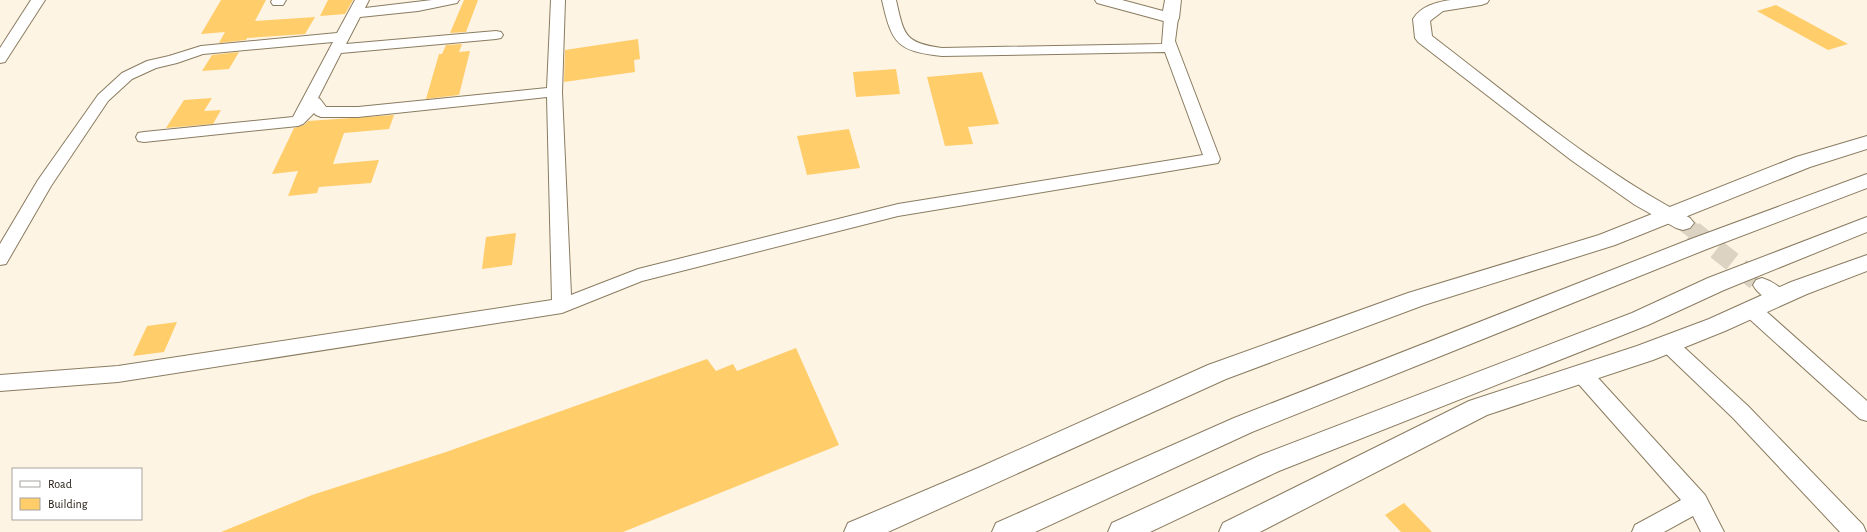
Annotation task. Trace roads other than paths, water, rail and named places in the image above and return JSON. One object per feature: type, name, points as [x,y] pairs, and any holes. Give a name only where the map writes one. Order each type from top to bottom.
[{"type":"main road","points":[[1103,0],[1171,18],[1173,0]]},
{"type":"main road","points":[[1481,0],[1438,7],[1421,19],[1424,38],[1527,118],[1622,187],[1675,220]]},
{"type":"main road","points":[[858,532],[987,476],[1217,372],[1416,299],[1675,220],[1803,162],[1867,142]]},
{"type":"main road","points":[[1006,532],[1243,425],[1699,244],[1867,181]]},
{"type":"main road","points":[[1122,532],[1270,463],[1640,319],[1716,284],[1867,224]]},
{"type":"main road","points":[[1233,532],[1478,408],[1668,344],[1752,310],[1771,291],[1799,288],[1867,263]]},
{"type":"street","points":[[0,59],[38,0]]},
{"type":"street","points":[[298,121],[359,6],[418,7],[452,0]]},
{"type":"street","points":[[558,0],[554,92],[562,306]]},
{"type":"street","points":[[889,0],[896,31],[901,39],[909,45],[921,50],[942,52],[1171,48]]},
{"type":"street","points":[[0,384],[118,374],[562,306],[638,276],[898,210],[1212,159],[1168,41],[1171,18]]},
{"type":"street","points":[[0,259],[44,184],[103,98],[127,76],[152,64],[201,50],[496,35]]},
{"type":"street","points":[[144,137],[298,121],[315,102],[321,112],[358,112],[554,92]]},
{"type":"street","points":[[1752,310],[1867,413]]},
{"type":"street","points":[[1668,344],[1692,365],[1750,422],[1855,532]]},
{"type":"street","points":[[1582,374],[1697,502],[1713,532]]},
{"type":"street","points":[[1643,532],[1697,502]]},
{"type":"tunnel","points":[[1683,223],[1695,232]]},
{"type":"tunnel","points":[[1693,231],[1762,285]]}]
